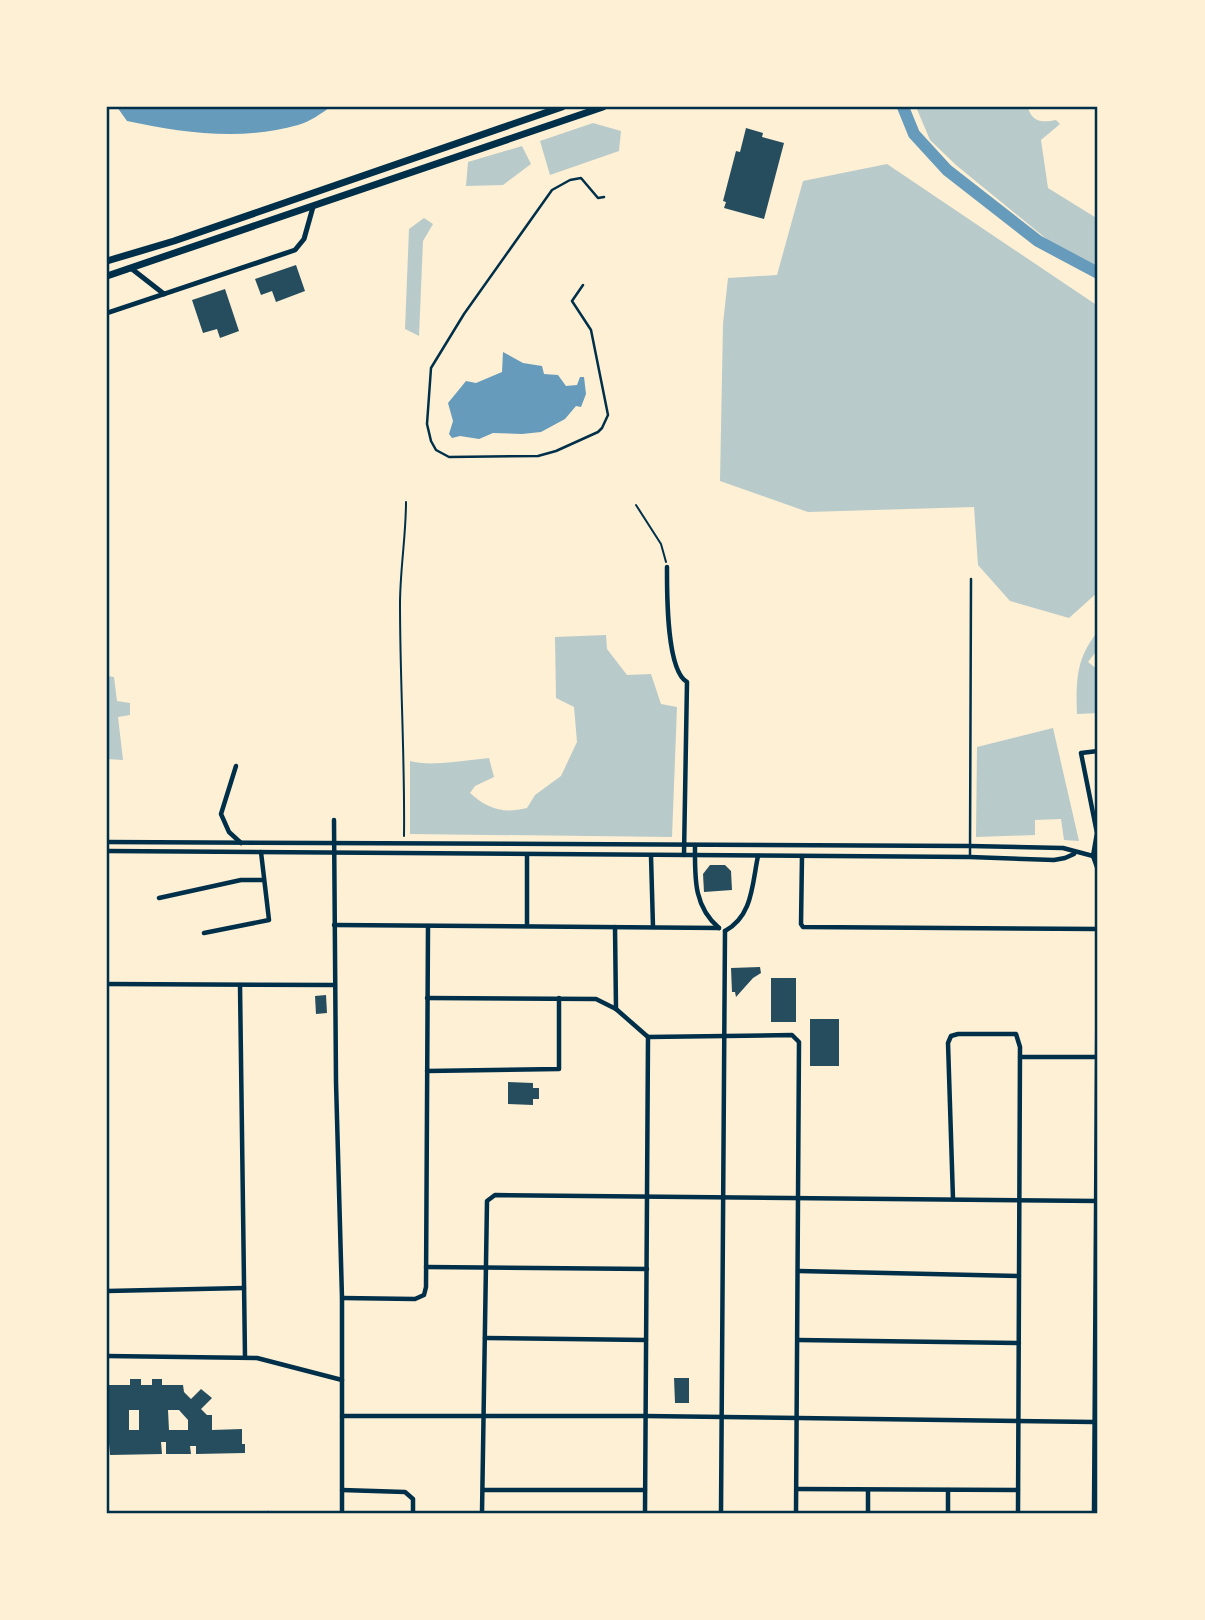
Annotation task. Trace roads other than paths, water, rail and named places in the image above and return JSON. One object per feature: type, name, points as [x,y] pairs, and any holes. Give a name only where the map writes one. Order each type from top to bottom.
[{"type":"highway","points":[[107,261],[562,107]]},
{"type":"highway","points":[[107,276],[603,107]]},
{"type":"street","points":[[107,313],[295,250],[304,239],[313,207]]},
{"type":"street","points":[[132,269],[164,294]]},
{"type":"street","points":[[667,567],[670,628],[676,665],[681,679],[687,682],[684,855]]},
{"type":"street","points":[[1098,751],[1081,753],[1097,833],[1093,856],[1098,870]]},
{"type":"street","points":[[236,766],[221,814],[229,832],[241,843]]},
{"type":"street","points":[[334,820],[342,1298],[342,1513]]},
{"type":"street","points":[[107,842],[970,846],[1063,848],[1075,853]]},
{"type":"street","points":[[404,843],[404,854]]},
{"type":"street","points":[[695,845],[696,895],[702,909],[722,929],[724,1197],[721,1513]]},
{"type":"street","points":[[107,851],[970,857],[1054,860],[1083,852],[1093,856]]},
{"type":"street","points":[[204,933],[269,920],[261,852]]},
{"type":"street","points":[[527,855],[527,926]]},
{"type":"street","points":[[651,856],[653,927]]},
{"type":"street","points":[[334,925],[722,929],[734,926],[744,915],[751,900],[758,856]]},
{"type":"street","points":[[802,856],[800,924],[803,927],[1098,929]]},
{"type":"street","points":[[159,898],[241,880],[263,880]]},
{"type":"street","points":[[1094,1513],[1098,917]]},
{"type":"street","points":[[342,1298],[415,1299],[424,1295],[428,926]]},
{"type":"street","points":[[615,927],[616,1009]]},
{"type":"street","points":[[107,984],[335,985]]},
{"type":"street","points":[[240,985],[245,1357]]},
{"type":"street","points":[[427,998],[596,999],[616,1009],[648,1037],[792,1035],[799,1042],[796,1513]]},
{"type":"street","points":[[427,1071],[559,1069],[559,998]]},
{"type":"street","points":[[953,1199],[948,1043],[951,1036],[958,1034],[1016,1034],[1020,1057],[1018,1513]]},
{"type":"street","points":[[645,1513],[648,1037]]},
{"type":"street","points":[[1020,1057],[1098,1057]]},
{"type":"street","points":[[482,1513],[486,1201],[495,1195],[1097,1201]]},
{"type":"street","points":[[426,1267],[647,1269]]},
{"type":"street","points":[[799,1271],[1019,1276]]},
{"type":"street","points":[[107,1291],[244,1288]]},
{"type":"street","points":[[485,1338],[646,1340]]},
{"type":"street","points":[[798,1340],[1019,1343]]},
{"type":"street","points":[[107,1356],[257,1358],[342,1380]]},
{"type":"street","points":[[342,1416],[645,1416],[1094,1422]]},
{"type":"street","points":[[797,1489],[1018,1490]]},
{"type":"street","points":[[868,1513],[869,1489]]},
{"type":"street","points":[[342,1490],[405,1492],[413,1499],[413,1513]]},
{"type":"street","points":[[483,1490],[645,1490]]},
{"type":"street","points":[[948,1490],[948,1513]]},
{"type":"lane","points":[[583,285],[572,301],[591,330],[608,415],[602,428],[556,451],[538,456],[449,457],[436,450],[427,424],[431,368],[464,314],[552,190],[570,180],[581,178],[592,194],[598,198],[604,197]]},
{"type":"lane","points":[[970,857],[971,579]]},
{"type":"water","points":[[117,107],[331,107],[311,120],[277,130],[212,134],[127,121]]},
{"type":"water","points":[[503,352],[523,363],[542,366],[544,374],[558,375],[566,386],[577,385],[580,377],[584,377],[586,394],[581,407],[576,406],[565,419],[541,432],[493,433],[479,439],[460,436],[452,438],[449,434],[453,421],[448,403],[466,381],[476,383],[502,372]]},
{"type":"waterway","points":[[903,107],[914,134],[947,170],[1038,241],[1098,273]]}]
